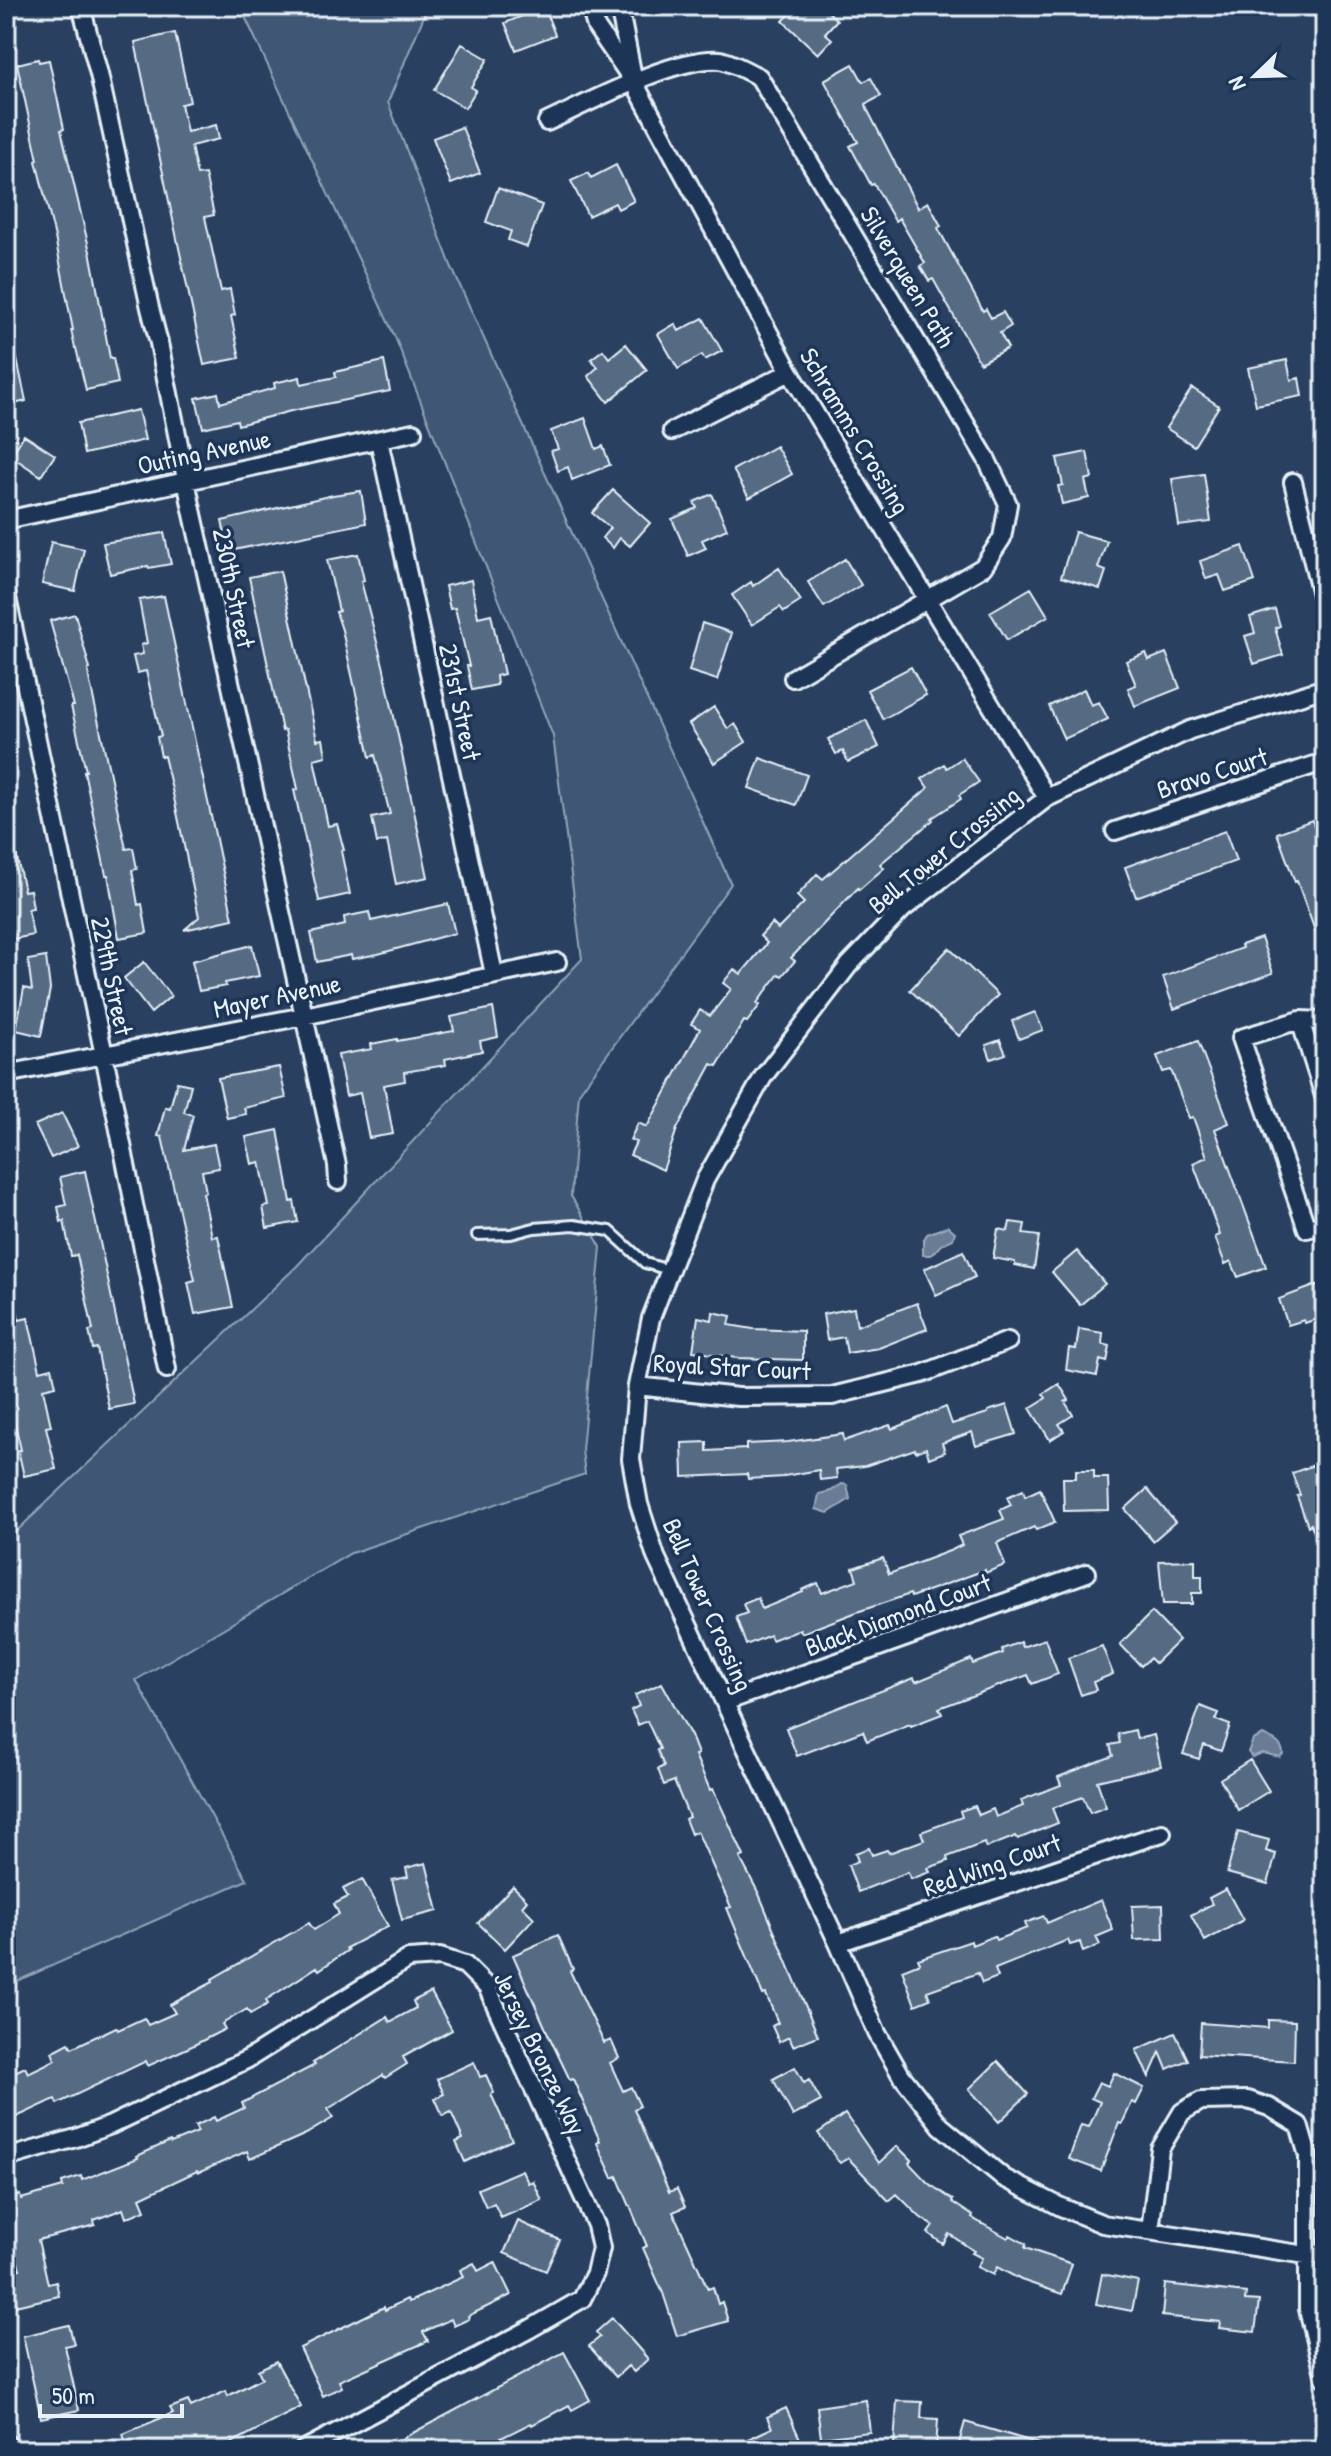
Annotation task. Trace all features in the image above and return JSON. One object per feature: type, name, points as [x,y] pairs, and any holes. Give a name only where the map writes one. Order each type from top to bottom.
[{"type":"street","name":"230th Street","points":[[81,6],[159,343],[338,1181]]},
{"type":"street","name":"Schramms Crossing","points":[[590,6],[596,27],[634,82],[790,372],[1047,798]]},
{"type":"street","name":"Schramms Crossing","points":[[619,6],[634,82]]},
{"type":"street","name":"Silverqueen Path","points":[[547,122],[634,82],[683,65],[721,60],[759,77],[986,458],[1008,504],[1002,538],[983,567],[793,678]]},
{"type":"street","points":[[672,431],[790,372]]},
{"type":"street","name":"Outing Avenue","points":[[6,520],[413,432]]},
{"type":"street","name":"231st Street","points":[[379,440],[494,974]]},
{"type":"street","points":[[1293,482],[1325,610]]},
{"type":"street","name":"229th Street","points":[[6,593],[167,1369]]},
{"type":"street","name":"Bell Tower Crossing","points":[[1325,688],[1190,730],[1047,798],[903,909],[849,965],[763,1077],[705,1180],[651,1318],[637,1386],[631,1459],[639,1504],[656,1557],[838,1943],[877,2033],[901,2075],[941,2126],[1004,2178],[1103,2224],[1306,2255],[1325,2253]]},
{"type":"street","name":"Bravo Court","points":[[1115,831],[1314,765],[1325,766]]},
{"type":"street","name":"Mayer Avenue","points":[[6,1074],[304,1016],[557,962]]},
{"type":"street","points":[[1325,1021],[1300,1020],[1241,1038],[1307,1229],[1325,1224]]},
{"type":"street","points":[[1300,1020],[1325,1099]]},
{"type":"street","name":"Royal Star Court","points":[[637,1386],[738,1397],[832,1396],[922,1374],[1008,1341]]},
{"type":"street","name":"Black Diamond Court","points":[[725,1702],[1087,1573]]},
{"type":"street","name":"Red Wing Court","points":[[838,1943],[1162,1833]]},
{"type":"street","name":"Jersey Bronze Way","points":[[6,2158],[111,2125],[248,2059],[408,1959],[440,1957],[465,1965],[487,1987],[596,2225],[601,2248],[595,2273],[582,2299],[303,2450]]},
{"type":"street","points":[[1150,2231],[1160,2149],[1182,2112],[1201,2101],[1248,2100],[1269,2107],[1299,2125],[1308,2156],[1308,2309],[1325,2378]]},
{"type":"street","points":[[6,2442],[8,2450]]},
{"type":"lane","points":[[477,1235],[511,1234],[534,1228],[574,1225],[610,1231],[645,1263],[670,1270]]},
{"type":"shaded area","points":[[240,6],[434,6],[426,11],[388,102],[452,268],[731,884],[579,1093],[571,1196],[601,1247],[582,1450],[585,1474],[351,1553],[136,1680],[247,1880],[6,1986],[6,1541],[296,1267],[582,959],[553,736],[395,337]]},
{"type":"shaded area","points":[[948,1226],[955,1232],[953,1239],[942,1244],[931,1255],[923,1255],[923,1241],[927,1234]]},
{"type":"shaded area","points":[[842,1484],[847,1485],[850,1499],[828,1513],[816,1509],[819,1494]]},
{"type":"shaded area","points":[[1263,1735],[1279,1744],[1283,1750],[1280,1757],[1262,1753],[1252,1757],[1248,1752],[1253,1740]]},
{"type":"building","points":[[797,6],[822,6],[837,20],[825,33],[832,39],[818,54],[783,21]]},
{"type":"building","points":[[544,7],[555,35],[516,50],[505,23]]},
{"type":"building","points":[[175,33],[190,102],[181,104],[187,132],[216,125],[219,139],[191,146],[197,175],[205,174],[214,215],[205,217],[221,291],[230,289],[235,315],[231,316],[240,358],[204,365],[135,42]]},
{"type":"building","points":[[462,44],[488,59],[471,87],[476,90],[465,108],[434,90]]},
{"type":"building","points":[[38,59],[39,62],[49,60],[64,129],[61,130],[118,383],[86,390],[17,64]]},
{"type":"building","points":[[853,64],[863,82],[871,78],[881,96],[866,104],[867,109],[918,208],[928,202],[941,226],[938,228],[983,311],[986,309],[991,318],[1003,312],[1011,326],[1000,333],[1008,348],[980,363],[933,279],[929,281],[920,266],[925,263],[899,218],[895,221],[850,146],[858,142],[824,80]]},
{"type":"building","points":[[462,127],[480,173],[451,184],[433,138]]},
{"type":"building","points":[[616,165],[634,201],[618,209],[615,203],[588,216],[571,181],[588,173],[591,178]]},
{"type":"building","points":[[498,188],[542,205],[527,247],[508,240],[511,231],[486,222]]},
{"type":"building","points":[[703,318],[722,351],[705,360],[702,355],[678,369],[658,334],[675,324],[679,331]]},
{"type":"building","points":[[13,341],[26,401],[6,406],[6,342]]},
{"type":"building","points":[[626,344],[647,370],[608,402],[588,376],[598,367],[591,359],[603,350],[609,358]]},
{"type":"building","points":[[1287,360],[1291,380],[1299,378],[1302,396],[1256,405],[1248,368]]},
{"type":"building","points":[[384,361],[390,391],[238,425],[237,420],[203,428],[196,398],[218,393],[220,403],[275,388],[274,383],[300,377],[301,384],[336,377],[335,372]]},
{"type":"building","points":[[1192,388],[1219,406],[1194,446],[1166,428]]},
{"type":"building","points":[[138,410],[145,440],[84,454],[78,423]]},
{"type":"building","points":[[585,418],[596,449],[603,446],[610,465],[572,480],[568,467],[558,471],[551,451],[558,449],[551,431]]},
{"type":"building","points":[[24,435],[55,455],[41,476],[11,456]]},
{"type":"building","points":[[776,446],[792,474],[749,498],[733,470]]},
{"type":"building","points":[[1087,452],[1092,478],[1085,480],[1089,498],[1062,504],[1058,486],[1063,485],[1057,458]]},
{"type":"building","points":[[1204,474],[1211,522],[1179,526],[1172,479]]},
{"type":"building","points":[[613,490],[650,523],[630,546],[620,538],[613,548],[602,538],[610,528],[592,513]]},
{"type":"building","points":[[361,491],[366,523],[229,551],[222,521]]},
{"type":"building","points":[[712,494],[727,529],[702,540],[706,548],[688,556],[672,519],[697,508],[694,502]]},
{"type":"building","points":[[1075,532],[1107,541],[1098,568],[1106,571],[1100,589],[1061,577]]},
{"type":"building","points":[[164,533],[171,564],[110,574],[103,543]]},
{"type":"building","points":[[51,542],[84,549],[75,591],[42,584]]},
{"type":"building","points":[[1243,546],[1255,581],[1225,591],[1219,575],[1206,579],[1200,561]]},
{"type":"building","points":[[358,554],[364,580],[361,581],[383,665],[428,877],[396,884],[387,841],[377,843],[372,818],[390,814],[375,755],[370,757],[327,560]]},
{"type":"building","points":[[845,559],[861,585],[824,607],[808,582]]},
{"type":"building","points":[[779,568],[801,601],[784,612],[780,607],[752,625],[732,595],[751,582],[753,586]]},
{"type":"building","points":[[280,571],[317,740],[323,739],[326,756],[314,759],[328,826],[337,824],[350,894],[319,901],[294,790],[298,789],[285,730],[282,731],[249,577]]},
{"type":"building","points":[[471,580],[478,617],[491,614],[504,674],[496,676],[497,685],[472,690],[455,608],[450,609],[445,586]]},
{"type":"building","points":[[1031,588],[1048,616],[1007,640],[990,612]]},
{"type":"building","points":[[164,596],[233,919],[184,930],[199,917],[174,798],[164,756],[161,757],[157,737],[161,736],[146,671],[137,673],[133,656],[143,654],[141,645],[147,643],[139,600]]},
{"type":"building","points":[[1275,609],[1280,626],[1275,628],[1283,655],[1254,664],[1245,636],[1255,633],[1250,617]]},
{"type":"building","points":[[75,614],[90,669],[89,678],[126,849],[133,848],[137,869],[132,870],[147,933],[119,938],[71,706],[74,706],[50,621]]},
{"type":"building","points":[[702,623],[732,633],[717,680],[689,671]]},
{"type":"building","points":[[1146,653],[1149,660],[1166,653],[1180,688],[1135,706],[1128,688],[1136,685],[1126,661]]},
{"type":"building","points":[[911,667],[926,695],[883,719],[867,690]]},
{"type":"building","points":[[1084,689],[1091,705],[1099,702],[1108,719],[1064,739],[1049,706]]},
{"type":"building","points":[[714,707],[728,729],[735,724],[746,742],[714,763],[689,724]]},
{"type":"building","points":[[866,720],[879,747],[848,762],[843,751],[836,754],[828,739]]},
{"type":"building","points":[[760,758],[807,775],[796,805],[749,788]]},
{"type":"building","points":[[962,758],[979,782],[959,795],[961,799],[932,818],[880,864],[884,868],[858,888],[791,958],[795,961],[782,976],[779,974],[757,1003],[760,1005],[747,1022],[744,1021],[717,1066],[712,1064],[677,1129],[663,1170],[630,1155],[636,1142],[630,1140],[638,1123],[647,1127],[700,1029],[691,1024],[700,1010],[710,1016],[731,989],[723,983],[734,969],[741,974],[767,943],[760,936],[772,923],[778,929],[804,903],[797,896],[817,874],[823,879],[928,788],[922,779],[944,764],[947,768]]},
{"type":"building","points":[[1312,820],[1325,857],[1323,953],[1277,833]]},
{"type":"building","points":[[1225,831],[1236,861],[1136,897],[1125,867]]},
{"type":"building","points":[[13,839],[24,891],[30,890],[33,908],[28,909],[33,935],[9,940],[6,925],[6,840]]},
{"type":"building","points":[[448,904],[455,933],[378,954],[352,959],[351,955],[317,962],[311,933],[345,925],[344,917],[369,912],[371,921]]},
{"type":"building","points":[[1261,938],[1273,973],[1174,1009],[1163,977]]},
{"type":"building","points":[[252,945],[259,976],[199,991],[192,961]]},
{"type":"building","points":[[949,948],[998,995],[959,1036],[910,990]]},
{"type":"building","points":[[46,957],[50,989],[41,1036],[16,1030],[24,988],[32,990],[28,960]]},
{"type":"building","points":[[144,962],[171,996],[151,1013],[124,978]]},
{"type":"building","points":[[493,1008],[498,1037],[480,1041],[482,1051],[445,1059],[446,1065],[404,1072],[405,1081],[384,1085],[393,1134],[369,1138],[360,1093],[346,1096],[338,1055],[372,1049],[371,1044],[454,1031],[451,1017]]},
{"type":"building","points":[[1035,1012],[1043,1030],[1019,1039],[1012,1021]]},
{"type":"building","points":[[1000,1040],[1006,1054],[991,1059],[986,1045]]},
{"type":"building","points":[[1198,1041],[1229,1123],[1215,1129],[1266,1267],[1238,1277],[1231,1261],[1225,1264],[1215,1237],[1220,1235],[1193,1163],[1207,1157],[1193,1117],[1189,1118],[1171,1070],[1163,1072],[1157,1056]]},
{"type":"building","points":[[279,1067],[286,1098],[244,1108],[246,1114],[227,1118],[218,1078]]},
{"type":"building","points":[[177,1082],[191,1085],[184,1112],[193,1115],[184,1150],[214,1144],[219,1168],[202,1171],[206,1192],[203,1193],[212,1237],[218,1236],[233,1307],[195,1314],[188,1282],[195,1280],[162,1137],[158,1136],[165,1107],[170,1108]]},
{"type":"building","points":[[62,1113],[78,1146],[51,1158],[35,1125]]},
{"type":"building","points":[[278,1130],[291,1202],[294,1201],[298,1222],[267,1228],[263,1207],[269,1206],[260,1162],[252,1164],[246,1137]]},
{"type":"building","points":[[85,1171],[134,1404],[109,1409],[97,1348],[93,1349],[89,1331],[93,1330],[77,1255],[71,1256],[58,1207],[66,1205],[60,1177]]},
{"type":"building","points":[[1010,1222],[1025,1224],[1023,1234],[1039,1236],[1034,1269],[993,1258],[998,1229],[1008,1231]]},
{"type":"building","points":[[963,1251],[975,1277],[936,1295],[924,1269]]},
{"type":"building","points":[[1077,1251],[1105,1284],[1080,1305],[1052,1272]]},
{"type":"building","points":[[1325,1282],[1325,1316],[1288,1325],[1279,1299]]},
{"type":"building","points":[[13,1292],[19,1320],[28,1318],[40,1371],[52,1368],[56,1386],[43,1389],[51,1426],[46,1427],[56,1469],[24,1476],[6,1385],[6,1293]]},
{"type":"building","points":[[917,1303],[927,1329],[879,1348],[847,1353],[844,1337],[827,1340],[823,1314],[854,1308],[857,1326]]},
{"type":"building","points":[[713,1312],[731,1316],[729,1325],[803,1331],[803,1360],[736,1358],[693,1351],[698,1317],[712,1320]]},
{"type":"building","points":[[1079,1329],[1103,1333],[1102,1344],[1110,1346],[1107,1362],[1100,1360],[1097,1376],[1066,1370],[1069,1348],[1076,1349]]},
{"type":"building","points":[[1059,1384],[1069,1400],[1065,1402],[1073,1415],[1059,1424],[1064,1431],[1050,1440],[1030,1408],[1046,1398],[1043,1394]]},
{"type":"building","points":[[1007,1405],[1016,1434],[976,1446],[972,1432],[942,1443],[945,1452],[929,1458],[926,1448],[916,1452],[915,1449],[865,1466],[836,1469],[837,1478],[820,1480],[819,1470],[784,1477],[748,1479],[747,1474],[683,1477],[682,1443],[707,1442],[707,1451],[746,1449],[746,1444],[843,1434],[844,1441],[890,1425],[892,1429],[946,1407],[952,1424]]},
{"type":"building","points":[[1325,1461],[1323,1557],[1311,1524],[1308,1526],[1292,1473]]},
{"type":"building","points":[[1076,1470],[1094,1470],[1094,1478],[1108,1478],[1109,1510],[1064,1511],[1063,1478],[1076,1478]]},
{"type":"building","points":[[1040,1489],[1055,1522],[1036,1530],[1034,1527],[997,1543],[1005,1565],[911,1597],[910,1594],[802,1633],[800,1629],[772,1640],[770,1635],[746,1645],[736,1617],[747,1613],[743,1604],[758,1598],[762,1609],[818,1583],[822,1593],[857,1580],[853,1568],[883,1558],[889,1574],[952,1550],[962,1545],[958,1536],[1004,1519],[1000,1510],[1011,1505],[1007,1497],[1023,1490],[1025,1496]]},
{"type":"building","points":[[1147,1489],[1175,1522],[1153,1541],[1125,1509]]},
{"type":"building","points":[[1195,1560],[1195,1576],[1202,1576],[1202,1593],[1192,1593],[1192,1604],[1163,1604],[1159,1561]]},
{"type":"building","points":[[1152,1612],[1179,1640],[1155,1663],[1150,1658],[1141,1666],[1120,1644]]},
{"type":"building","points":[[1045,1639],[1058,1674],[1032,1684],[1028,1675],[939,1708],[942,1714],[911,1726],[867,1741],[863,1731],[797,1756],[786,1728],[914,1678],[916,1682],[971,1659],[973,1664],[1003,1653],[1002,1649],[1020,1642],[1022,1647]]},
{"type":"building","points":[[1102,1646],[1113,1674],[1093,1682],[1096,1690],[1081,1695],[1068,1658]]},
{"type":"building","points":[[662,1683],[691,1736],[698,1754],[695,1755],[744,1856],[740,1858],[759,1894],[818,2036],[793,2046],[789,2037],[779,2042],[772,2026],[778,2023],[766,1994],[763,1995],[727,1908],[731,1907],[697,1831],[691,1834],[685,1819],[689,1817],[674,1781],[664,1785],[658,1769],[664,1766],[657,1750],[660,1749],[647,1721],[638,1725],[631,1710],[639,1706],[635,1695]]},
{"type":"building","points":[[1200,1706],[1219,1713],[1216,1720],[1230,1725],[1221,1751],[1204,1745],[1199,1759],[1183,1754]]},
{"type":"building","points":[[1135,1730],[1137,1739],[1154,1735],[1161,1766],[1097,1781],[1106,1807],[1090,1813],[1083,1797],[1052,1808],[1058,1823],[986,1848],[984,1843],[947,1857],[948,1861],[928,1868],[930,1872],[911,1879],[908,1872],[858,1892],[848,1865],[858,1861],[855,1853],[869,1848],[872,1855],[887,1850],[889,1853],[924,1840],[921,1832],[962,1817],[960,1811],[975,1806],[979,1815],[993,1809],[996,1817],[1023,1806],[1021,1800],[1061,1785],[1058,1777],[1113,1756],[1110,1745],[1120,1743],[1118,1734]]},
{"type":"building","points":[[1250,1760],[1269,1791],[1238,1810],[1220,1779]]},
{"type":"building","points":[[1238,1832],[1269,1840],[1266,1851],[1276,1854],[1268,1884],[1227,1873]]},
{"type":"building","points":[[426,1863],[438,1911],[402,1920],[392,1880],[408,1877],[406,1868]]},
{"type":"building","points":[[362,1879],[388,1926],[346,1948],[348,1950],[319,1970],[317,1967],[266,2000],[268,2004],[250,2014],[247,2009],[222,2024],[225,2029],[192,2046],[148,2066],[146,2061],[57,2104],[55,2099],[6,2122],[6,2076],[25,2067],[28,2073],[55,2060],[52,2052],[69,2043],[72,2048],[116,2027],[118,2030],[144,2018],[148,2025],[175,2013],[170,2005],[213,1982],[212,1979],[309,1923],[314,1930],[339,1914],[334,1904],[348,1897],[343,1889]]},
{"type":"building","points":[[513,1886],[527,1900],[522,1906],[534,1918],[505,1949],[478,1923]]},
{"type":"building","points":[[1226,1889],[1243,1920],[1205,1941],[1191,1915],[1212,1904],[1209,1898]]},
{"type":"building","points":[[1101,1900],[1113,1930],[1096,1937],[1100,1945],[1083,1952],[1080,1942],[1070,1945],[1068,1940],[995,1969],[998,1977],[982,1983],[978,1973],[927,1991],[930,1999],[915,2005],[902,1970],[920,1963],[918,1959],[971,1941],[972,1945],[994,1936],[996,1940],[1027,1928],[1025,1923],[1044,1916],[1047,1923]]},
{"type":"building","points":[[1163,1905],[1164,1939],[1134,1940],[1132,1906]]},
{"type":"building","points":[[558,1935],[573,1969],[570,1971],[604,2043],[611,2040],[619,2058],[610,2063],[623,2091],[631,2087],[640,2106],[634,2109],[669,2192],[677,2189],[685,2207],[673,2212],[708,2289],[713,2287],[728,2321],[677,2336],[663,2293],[643,2248],[647,2246],[617,2176],[613,2178],[573,2079],[570,2080],[513,1955]]},
{"type":"building","points":[[431,1992],[452,2030],[403,2057],[407,2064],[328,2109],[333,2118],[306,2134],[250,2159],[247,2151],[197,2171],[140,2198],[145,2210],[126,2218],[123,2209],[94,2220],[95,2225],[38,2240],[48,2284],[56,2282],[59,2296],[15,2306],[7,2272],[20,2269],[6,2225],[6,2199],[20,2195],[21,2199],[63,2187],[62,2182],[81,2176],[82,2180],[198,2132],[195,2126],[214,2117],[216,2121],[244,2108],[242,2103],[315,2065],[313,2063],[387,2017],[390,2022],[416,2008],[413,2001]]},
{"type":"building","points":[[1268,2020],[1295,2021],[1294,2061],[1199,2055],[1201,2023],[1268,2028]]},
{"type":"building","points":[[1175,2033],[1188,2060],[1167,2069],[1160,2052],[1149,2077],[1136,2050]]},
{"type":"building","points":[[998,2061],[1028,2094],[999,2122],[969,2089]]},
{"type":"building","points":[[474,2062],[480,2077],[486,2075],[494,2093],[491,2094],[512,2140],[465,2162],[456,2142],[463,2139],[451,2112],[443,2116],[435,2098],[444,2094],[437,2079]]},
{"type":"building","points":[[795,2067],[804,2083],[809,2080],[821,2101],[793,2116],[773,2079]]},
{"type":"building","points":[[1114,2073],[1144,2088],[1136,2104],[1132,2102],[1122,2124],[1119,2123],[1101,2171],[1069,2159],[1081,2125],[1089,2127],[1100,2102],[1091,2098],[1099,2082],[1108,2086]]},
{"type":"building","points":[[845,2114],[879,2163],[897,2146],[928,2183],[972,2218],[1008,2238],[1010,2235],[1026,2244],[1025,2248],[1072,2264],[1062,2294],[1021,2280],[997,2267],[993,2275],[977,2267],[982,2258],[972,2253],[974,2251],[949,2234],[943,2244],[928,2233],[933,2226],[897,2194],[889,2201],[848,2158],[840,2163],[818,2133]]},
{"type":"building","points":[[522,2170],[528,2183],[533,2181],[542,2200],[501,2218],[494,2203],[486,2207],[478,2189]]},
{"type":"building","points":[[518,2221],[560,2240],[546,2271],[504,2253]]},
{"type":"building","points":[[495,2262],[511,2295],[454,2326],[451,2319],[423,2332],[428,2341],[339,2381],[342,2387],[323,2396],[300,2348],[384,2307],[385,2310],[407,2299],[409,2302],[463,2277],[460,2270],[474,2263],[478,2271]]},
{"type":"building","points":[[1102,2274],[1138,2281],[1132,2311],[1096,2304]]},
{"type":"building","points":[[1165,2284],[1246,2293],[1245,2300],[1259,2301],[1255,2332],[1219,2328],[1220,2322],[1162,2316]]},
{"type":"building","points":[[612,2318],[648,2359],[634,2372],[628,2366],[616,2377],[589,2346],[600,2337],[596,2332]]},
{"type":"building","points":[[69,2325],[74,2344],[65,2346],[79,2410],[41,2418],[23,2336]]},
{"type":"building","points":[[564,2352],[590,2400],[572,2410],[569,2405],[495,2441],[500,2450],[381,2450]]},
{"type":"building","points":[[276,2361],[301,2407],[218,2450],[128,2450],[123,2434],[173,2413],[170,2408],[188,2401],[191,2407],[226,2391],[228,2396],[262,2378],[258,2370]]},
{"type":"building","points":[[866,2400],[870,2432],[821,2438],[817,2407]]},
{"type":"building","points":[[897,2401],[922,2402],[921,2418],[938,2419],[936,2448],[894,2445]]},
{"type":"building","points":[[786,2408],[805,2450],[724,2450],[772,2428],[767,2417]]},
{"type":"building","points":[[965,2422],[1047,2446],[1046,2450],[957,2450]]}]
